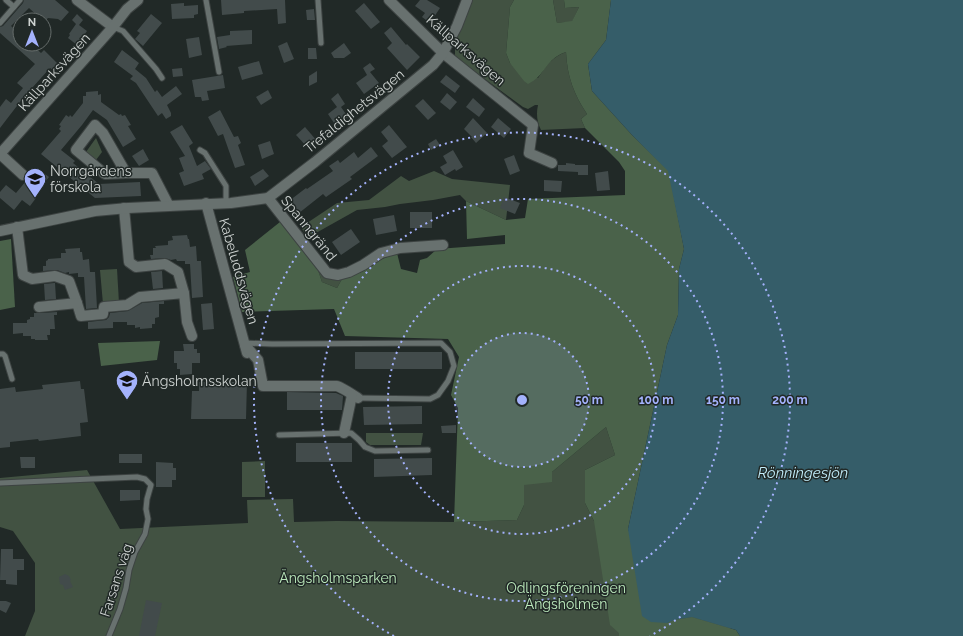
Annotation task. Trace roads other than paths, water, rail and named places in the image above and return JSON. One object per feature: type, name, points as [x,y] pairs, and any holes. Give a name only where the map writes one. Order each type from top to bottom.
[{"type":"street","points":[[78,0],[113,27]]},
{"type":"street","name":"Källparksvägen","points":[[1,150],[128,9],[138,0]]},
{"type":"street","name":"Källparksvägen","points":[[389,0],[443,53],[532,124],[529,153],[552,163]]},
{"type":"street","name":"Trefaldighetsvägen","points":[[268,198],[315,162],[433,65],[443,53],[457,26],[467,0]]},
{"type":"street","points":[[126,173],[103,133],[95,125],[76,150],[105,174],[152,173],[169,206]]},
{"type":"street","points":[[1,150],[23,175]]},
{"type":"street","points":[[0,231],[95,211],[124,208],[226,203],[268,198]]},
{"type":"street","name":"Spanngränd","points":[[268,198],[328,273],[338,275],[349,272],[380,254],[400,248],[443,244]]},
{"type":"street","name":"Kabeluddsvägen","points":[[206,203],[246,347],[258,360],[263,386],[337,386],[345,389],[355,396]]},
{"type":"street","points":[[124,208],[129,262],[136,267],[165,264],[178,272],[184,293],[187,322],[192,336]]},
{"type":"street","points":[[17,227],[23,275],[32,279],[55,276],[69,281],[78,303],[81,316],[102,314],[104,307],[127,305],[140,298],[184,293]]},
{"type":"street","points":[[39,308],[78,303]]},
{"type":"street","points":[[344,434],[355,396]]},
{"type":"lane","points":[[6,0],[14,8]]},
{"type":"lane","points":[[0,23],[20,0]]},
{"type":"lane","points":[[206,0],[219,72]]},
{"type":"lane","points":[[318,0],[321,43]]},
{"type":"lane","points":[[113,27],[123,31],[162,78]]},
{"type":"lane","points":[[204,151],[226,186],[226,203]]},
{"type":"lane","points":[[246,347],[272,344],[441,344],[450,352],[454,366],[448,381],[438,395],[430,399],[355,396]]},
{"type":"lane","points":[[0,354],[5,356],[12,378]]},
{"type":"lane","points":[[279,435],[351,434],[365,447],[374,451],[428,450]]},
{"type":"lane","name":"Farsans väg","points":[[0,483],[137,477],[146,479],[151,485],[146,499],[148,519],[146,534],[134,552],[120,609],[109,636]]},
{"type":"water","name":"Rönningesjön","points":[[611,0],[963,0],[963,636],[740,636],[736,630],[692,617],[674,620],[667,623],[651,622],[642,616],[628,529],[667,345],[678,315],[679,269],[684,249],[668,171],[632,135],[592,91],[588,64],[606,40]]},
{"type":"place","name":"Norrgårdens förskola","points":[[35,198]]},
{"type":"place","name":"Ängsholmsskolan","points":[[127,400]]},
{"type":"park label","name":"Ängsholmsparken","points":[[338,578]]},
{"type":"park label","name":"Odlingsföreningen Ängsholmen","points":[[566,596]]}]
